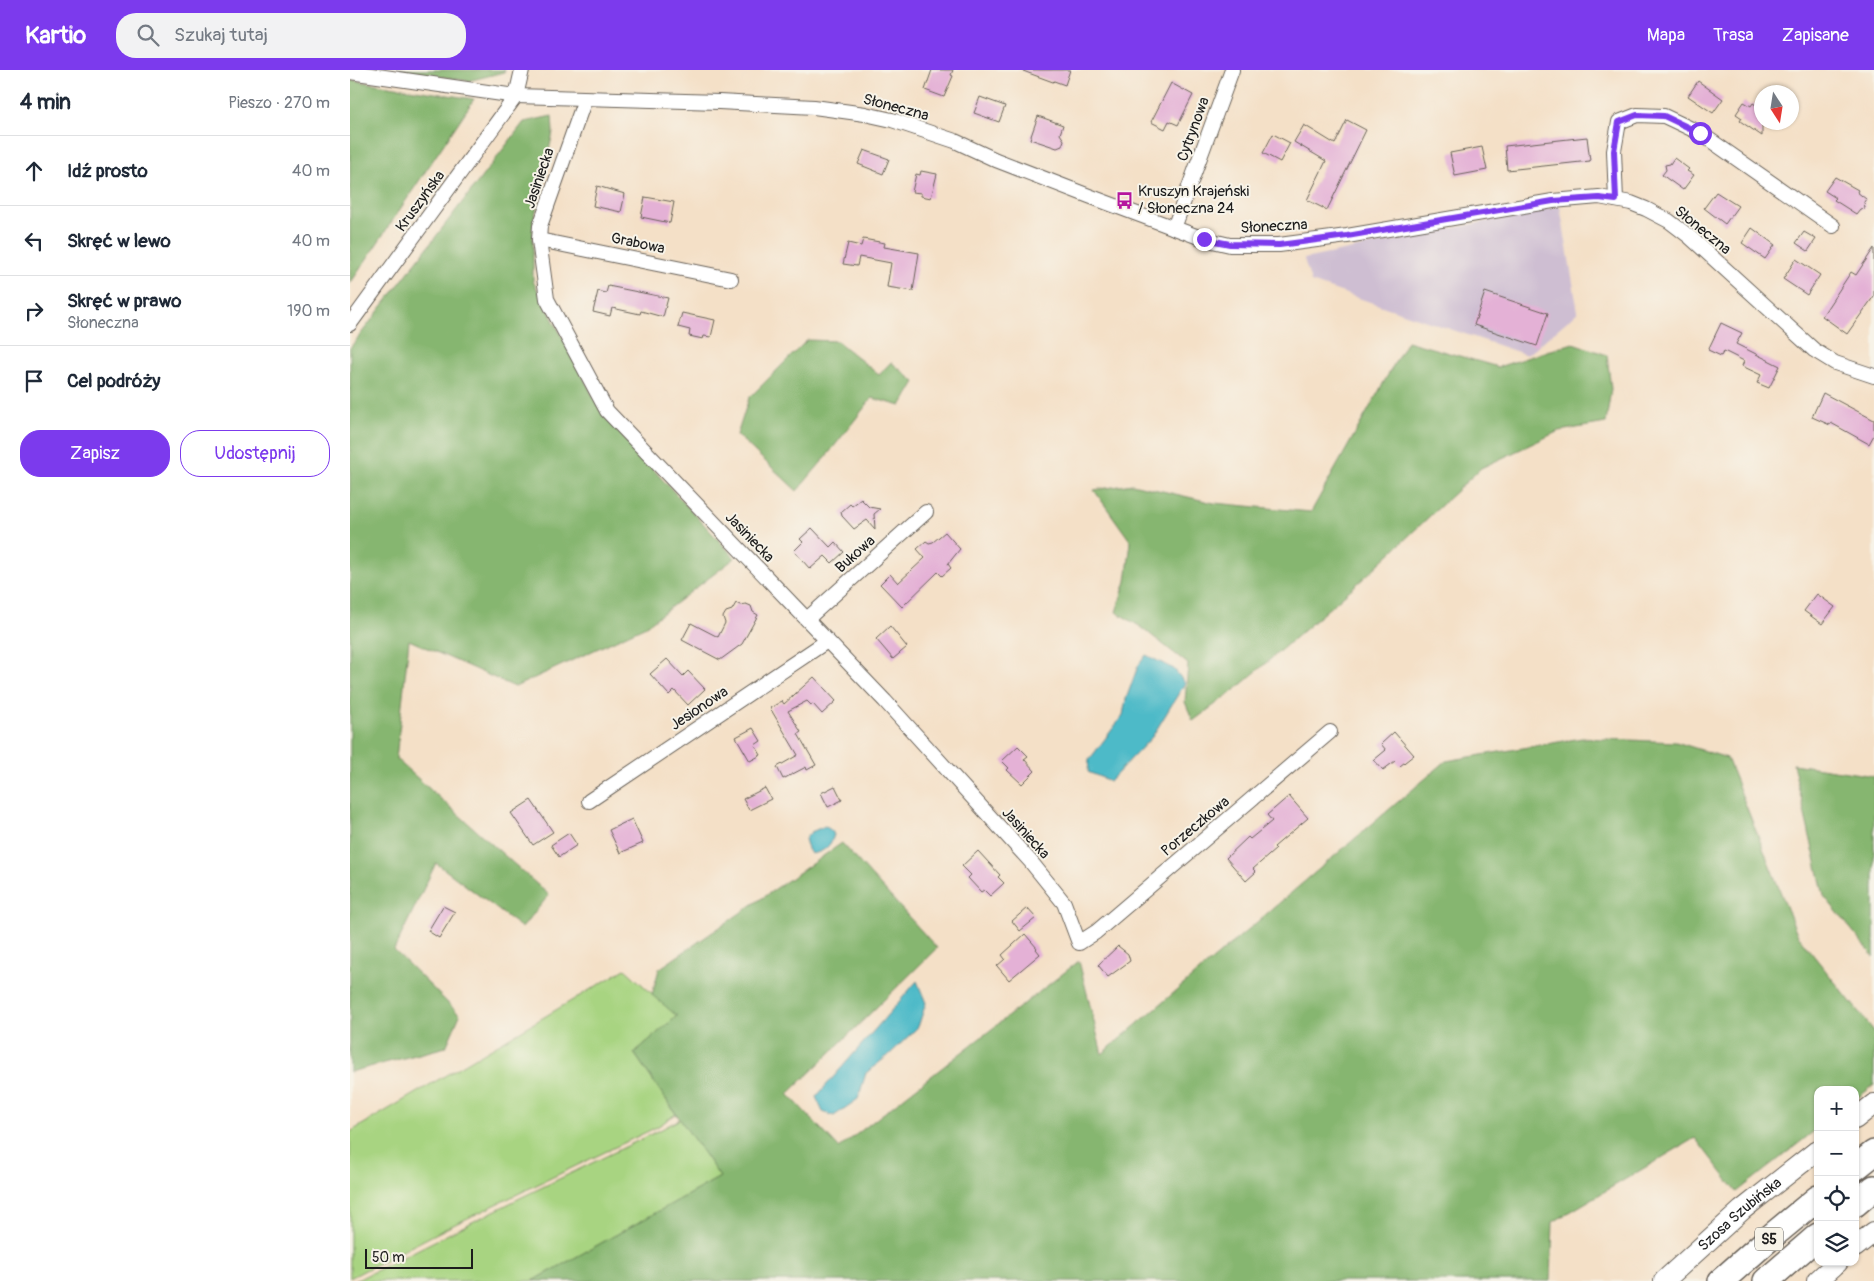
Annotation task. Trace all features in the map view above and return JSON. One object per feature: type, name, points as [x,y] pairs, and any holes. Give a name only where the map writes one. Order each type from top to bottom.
[{"type":"highway","points":[[1859,1165],[1874,1153]]},
{"type":"highway","points":[[1859,1201],[1874,1188]]},
{"type":"highway","name":"S5","points":[[1721,1281],[1814,1201]]},
{"type":"highway","name":"S5","points":[[1766,1281],[1814,1239]]},
{"type":"street","points":[[516,96],[522,70]]},
{"type":"street","name":"Cytrynowa","points":[[1174,228],[1232,70]]},
{"type":"street","name":"Słoneczna","points":[[350,72],[516,96],[718,102],[814,107],[865,114],[892,120],[955,141],[996,160],[1174,228],[1204,239],[1230,244],[1279,245],[1347,236],[1553,201],[1599,198],[1616,200],[1646,209],[1669,221],[1690,237],[1814,350],[1835,362],[1874,376]]},
{"type":"street","name":"Kruszyńska","points":[[350,324],[516,96]]},
{"type":"street","name":"Jasiniecka","points":[[584,99],[540,226],[540,240],[547,298],[607,411],[885,701],[1031,862],[1064,903],[1079,943]]},
{"type":"street","points":[[1616,200],[1614,151],[1619,122],[1637,115],[1664,116],[1700,133],[1833,226]]},
{"type":"street","name":"Grabowa","points":[[540,240],[731,279]]},
{"type":"street","name":"Bukowa","points":[[807,620],[926,512]]},
{"type":"street","name":"Jesionowa","points":[[589,801],[827,641]]},
{"type":"street","name":"Porzeczkowa","points":[[1079,943],[1096,932],[1330,732]]},
{"type":"street","points":[[1859,1116],[1874,1104]]},
{"type":"street","name":"Szosa Szubińska","points":[[1664,1281],[1742,1210],[1814,1153]]},
{"type":"street","points":[[1859,1244],[1874,1232]]},
{"type":"street","points":[[1817,1281],[1834,1266]]},
{"type":"shaded area","points":[[1560,206],[1578,312],[1527,355],[1311,282],[1304,259]]},
{"type":"green space","points":[[400,70],[505,70],[504,72],[468,81]]},
{"type":"green space","points":[[350,80],[474,99],[350,284]]},
{"type":"green space","points":[[552,116],[553,132],[533,225],[533,281],[603,415],[735,558],[646,626],[515,687],[409,640],[396,759],[549,895],[522,928],[436,863],[394,950],[460,1015],[446,1047],[350,1072],[350,348],[524,122]]},
{"type":"green space","points":[[807,340],[837,341],[879,375],[891,362],[915,382],[901,406],[872,398],[797,491],[737,435],[749,398]]},
{"type":"green space","points":[[1407,341],[1498,367],[1573,343],[1607,355],[1611,389],[1606,423],[1559,431],[1481,468],[1365,577],[1236,689],[1193,721],[1185,702],[1188,664],[1141,627],[1116,612],[1126,581],[1131,542],[1094,490],[1132,484],[1214,503],[1311,512]]},
{"type":"green space","points":[[1582,738],[1676,742],[1727,758],[1798,936],[1874,1031],[1874,1085],[1859,1097],[1859,1086],[1814,1086],[1814,1131],[1737,1192],[1695,1138],[1553,1222],[1551,1281],[533,1281],[720,1177],[634,1053],[677,1016],[652,995],[659,969],[842,843],[937,948],[788,1094],[839,1148],[1079,961],[1102,1054],[1446,761]]},
{"type":"green space","points":[[1793,764],[1874,776],[1874,957],[1824,896]]},
{"type":"green space","points":[[625,969],[677,1016],[634,1053],[676,1114],[657,1127],[445,1229],[350,1278],[350,1132]]},
{"type":"green space","points":[[680,1119],[720,1177],[533,1281],[355,1281],[660,1130]]},
{"type":"water","points":[[1146,655],[1174,669],[1185,683],[1152,737],[1110,781],[1088,772],[1089,760],[1123,715],[1126,699],[1138,666]]},
{"type":"water","points":[[825,826],[832,831],[834,835],[832,839],[826,848],[811,854],[805,839],[811,832]]},
{"type":"water","points":[[917,981],[926,1003],[918,1027],[890,1054],[866,1073],[858,1099],[834,1116],[823,1112],[816,1097]]},
{"type":"building","points":[[932,70],[953,70],[951,75],[953,76],[944,97],[925,90]]},
{"type":"building","points":[[1023,70],[1070,70],[1065,85]]},
{"type":"building","points":[[1698,81],[1723,99],[1713,113],[1688,96]]},
{"type":"building","points":[[1171,83],[1193,95],[1178,125],[1169,121],[1165,129],[1151,122]]},
{"type":"building","points":[[980,97],[1005,106],[999,122],[974,113]]},
{"type":"building","points":[[1744,102],[1751,106],[1754,104],[1754,130],[1762,130],[1762,136],[1740,121],[1742,118],[1736,114]]},
{"type":"building","points":[[1038,116],[1063,125],[1060,134],[1064,140],[1062,146],[1057,148],[1030,139]]},
{"type":"building","points":[[1347,120],[1366,130],[1327,210],[1307,200],[1326,161],[1294,142],[1304,125],[1335,144]]},
{"type":"building","points":[[1273,134],[1290,143],[1280,162],[1263,153]]},
{"type":"building","points":[[1587,137],[1590,161],[1507,170],[1505,146]]},
{"type":"building","points":[[1482,147],[1487,170],[1455,176],[1450,153]]},
{"type":"building","points":[[864,150],[889,159],[883,174],[858,164]]},
{"type":"building","points":[[1674,158],[1694,175],[1683,190],[1662,175],[1666,170],[1665,165],[1670,164]]},
{"type":"building","points":[[921,171],[937,174],[931,198],[921,196],[921,193],[912,192],[916,174],[920,175]]},
{"type":"building","points":[[1835,177],[1858,190],[1857,192],[1866,199],[1864,202],[1865,208],[1860,209],[1856,214],[1834,200],[1836,198],[1825,191]]},
{"type":"building","points":[[597,186],[625,194],[621,212],[593,206]]},
{"type":"building","points":[[1716,192],[1738,206],[1725,224],[1704,208]]},
{"type":"building","points":[[645,197],[674,202],[670,223],[641,217]]},
{"type":"building","points":[[1752,228],[1775,245],[1765,259],[1742,243]]},
{"type":"building","points":[[1804,232],[1816,239],[1808,251],[1796,243]]},
{"type":"building","points":[[863,239],[885,243],[884,247],[919,253],[913,291],[887,287],[891,263],[859,257],[857,266],[843,264],[848,243],[861,246]]},
{"type":"building","points":[[1874,248],[1874,296],[1847,334],[1822,316],[1851,272],[1856,275]]},
{"type":"building","points":[[1796,259],[1820,275],[1807,295],[1783,279]]},
{"type":"building","points":[[608,286],[668,298],[663,317],[641,311],[640,314],[612,308],[610,316],[593,312],[598,291],[606,293]]},
{"type":"building","points":[[1485,292],[1548,313],[1537,346],[1474,325]]},
{"type":"building","points":[[682,313],[715,320],[711,337],[704,336],[703,339],[689,336],[690,330],[678,327]]},
{"type":"building","points":[[1721,323],[1742,333],[1736,344],[1780,366],[1769,388],[1757,383],[1761,375],[1742,366],[1744,361],[1724,351],[1721,356],[1708,350]]},
{"type":"building","points":[[1823,393],[1874,420],[1874,435],[1869,444],[1831,423],[1830,425],[1812,417]]},
{"type":"building","points":[[861,499],[869,507],[880,509],[874,514],[875,529],[867,520],[854,529],[842,516],[841,512],[850,504],[852,506]]},
{"type":"building","points":[[812,528],[830,547],[835,542],[844,552],[832,563],[825,556],[810,569],[794,551],[803,542],[800,539]]},
{"type":"building","points":[[945,532],[960,549],[948,564],[951,568],[942,576],[938,572],[902,607],[880,584],[890,574],[898,583],[925,558],[917,549],[926,541],[929,543],[933,542]]},
{"type":"building","points":[[1817,594],[1835,607],[1822,624],[1804,611]]},
{"type":"building","points":[[736,603],[751,606],[753,612],[758,615],[742,644],[720,660],[682,640],[691,623],[718,637],[725,623],[723,617],[726,612],[732,610]]},
{"type":"building","points":[[890,626],[907,647],[893,659],[876,639]]},
{"type":"building","points":[[667,659],[683,676],[688,671],[705,689],[688,705],[674,690],[669,695],[650,674]]},
{"type":"building","points":[[814,677],[836,701],[822,714],[813,704],[811,705],[807,701],[788,711],[801,732],[798,734],[816,765],[807,770],[806,767],[783,779],[777,767],[798,755],[770,708],[782,701],[784,704]]},
{"type":"building","points":[[753,728],[761,741],[755,745],[761,755],[750,761],[736,737]]},
{"type":"building","points":[[1394,732],[1414,755],[1400,766],[1395,761],[1383,770],[1374,760],[1386,750],[1381,744]]},
{"type":"building","points":[[1018,746],[1028,756],[1024,759],[1035,771],[1022,784],[1007,770],[1009,768],[1002,761]]},
{"type":"building","points":[[835,786],[842,800],[828,807],[821,793]]},
{"type":"building","points":[[765,788],[771,799],[749,810],[743,799]]},
{"type":"building","points":[[1289,796],[1308,818],[1274,847],[1276,849],[1253,869],[1256,872],[1246,881],[1226,858],[1248,837],[1250,839],[1272,821],[1267,815]]},
{"type":"building","points":[[531,800],[553,832],[533,845],[511,813]]},
{"type":"building","points":[[632,819],[643,843],[620,853],[609,830]]},
{"type":"building","points":[[569,833],[577,845],[559,857],[551,845]]},
{"type":"building","points":[[978,851],[1000,875],[998,877],[1004,883],[990,896],[984,890],[981,892],[968,878],[971,875],[962,866]]},
{"type":"building","points":[[443,906],[455,912],[439,938],[428,931]]},
{"type":"building","points":[[1027,908],[1036,918],[1020,931],[1012,921]]},
{"type":"building","points":[[1025,934],[1040,954],[1009,980],[997,966],[1005,959],[1002,955]]},
{"type":"building","points":[[1118,946],[1128,954],[1130,961],[1108,977],[1098,965]]},
{"type":"place","name":"Kruszyn Krajeński / Słoneczna 24","points":[[1124,200]]},
{"type":"route","points":[[1204,239],[1230,244],[1279,245],[1347,236],[1553,201],[1599,198],[1616,200],[1614,151],[1619,122],[1637,115],[1664,116],[1700,133]]}]
